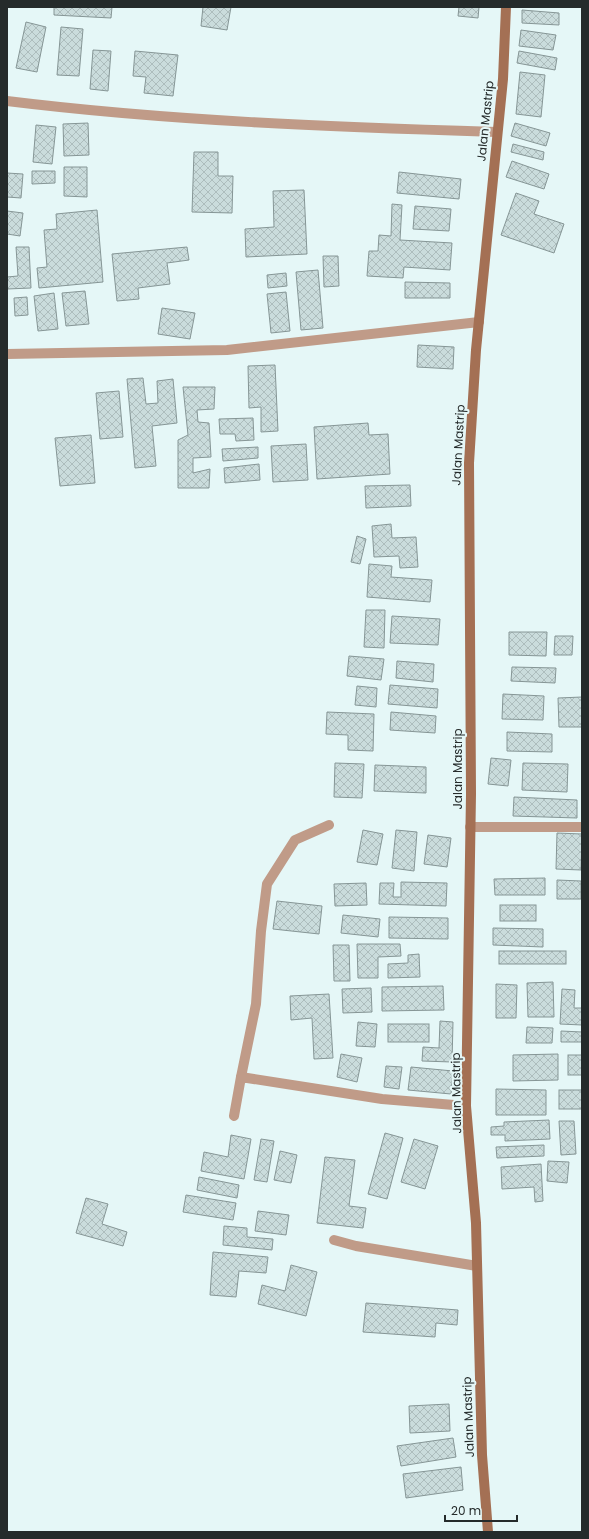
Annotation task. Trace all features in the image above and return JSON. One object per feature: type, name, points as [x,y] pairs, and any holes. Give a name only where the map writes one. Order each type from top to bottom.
[{"type":"main road","name":"Jalan Mastrip","points":[[488,1532],[482,1456],[476,1223],[466,1106],[470,827],[469,463],[479,322],[503,79],[506,7]]},
{"type":"street","points":[[7,101],[92,111],[392,129],[497,132]]},
{"type":"street","points":[[7,354],[227,350],[479,322]]},
{"type":"street","points":[[234,1116],[256,1004],[261,931],[267,884],[295,840],[329,825]]},
{"type":"street","points":[[470,827],[582,827]]},
{"type":"street","points":[[241,1077],[382,1099],[466,1106]]},
{"type":"street","points":[[334,1240],[356,1246],[477,1266]]},
{"type":"building","points":[[54,7],[112,7],[111,18],[54,15]]},
{"type":"building","points":[[203,7],[231,7],[227,30],[201,26]]},
{"type":"building","points":[[459,7],[479,7],[478,18],[458,16]]},
{"type":"building","points":[[522,10],[559,13],[559,25],[522,23]]},
{"type":"building","points":[[26,22],[46,27],[37,72],[16,68]]},
{"type":"building","points":[[61,27],[83,29],[79,76],[57,75]]},
{"type":"building","points":[[521,30],[556,35],[553,50],[519,46]]},
{"type":"building","points":[[93,50],[111,51],[108,91],[90,89]]},
{"type":"building","points":[[135,51],[178,55],[173,96],[144,93],[146,77],[133,76]]},
{"type":"building","points":[[519,51],[557,58],[555,70],[517,63]]},
{"type":"building","points":[[520,72],[545,75],[541,117],[516,114]]},
{"type":"building","points":[[88,123],[89,155],[64,156],[63,124]]},
{"type":"building","points":[[515,123],[550,133],[546,146],[511,136]]},
{"type":"building","points":[[36,125],[56,127],[52,164],[33,162]]},
{"type":"building","points":[[513,144],[544,152],[543,160],[511,152]]},
{"type":"building","points":[[194,152],[218,152],[218,176],[233,176],[232,213],[192,212]]},
{"type":"building","points":[[512,161],[549,174],[544,189],[506,177]]},
{"type":"building","points":[[64,167],[87,167],[87,197],[64,196]]},
{"type":"building","points":[[32,171],[55,171],[55,183],[32,184]]},
{"type":"building","points":[[399,172],[461,179],[459,199],[397,193]]},
{"type":"building","points":[[7,173],[23,174],[21,198],[7,197]]},
{"type":"building","points":[[304,190],[307,254],[246,257],[245,229],[274,227],[273,191]]},
{"type":"building","points":[[516,193],[539,201],[534,214],[564,224],[554,253],[501,235]]},
{"type":"building","points":[[392,204],[402,205],[400,240],[452,243],[450,270],[404,267],[403,278],[367,276],[369,251],[378,251],[379,235],[391,236]]},
{"type":"building","points":[[415,206],[451,209],[449,231],[413,229]]},
{"type":"building","points":[[97,210],[103,282],[39,288],[37,268],[47,267],[44,230],[57,229],[56,214]]},
{"type":"building","points":[[7,211],[23,213],[20,236],[7,234]]},
{"type":"building","points":[[16,247],[29,247],[31,288],[7,289],[7,277],[18,276]]},
{"type":"building","points":[[187,247],[189,260],[167,263],[170,284],[138,288],[139,299],[117,301],[112,254]]},
{"type":"building","points":[[323,256],[338,256],[339,286],[324,287]]},
{"type":"building","points":[[318,270],[323,328],[301,330],[296,272]]},
{"type":"building","points":[[286,273],[287,286],[268,288],[267,275]]},
{"type":"building","points":[[405,282],[450,283],[450,298],[405,298]]},
{"type":"building","points":[[85,291],[89,324],[66,326],[62,293]]},
{"type":"building","points":[[286,292],[290,331],[271,333],[267,294]]},
{"type":"building","points":[[54,293],[58,329],[38,331],[34,296]]},
{"type":"building","points":[[27,297],[28,315],[15,316],[14,298]]},
{"type":"building","points":[[162,308],[195,313],[190,339],[158,334]]},
{"type":"building","points":[[418,345],[454,347],[453,369],[417,367]]},
{"type":"building","points":[[275,365],[278,431],[261,432],[261,407],[249,408],[248,366]]},
{"type":"building","points":[[143,378],[146,404],[158,403],[157,381],[173,379],[177,423],[152,426],[156,466],[135,468],[127,379]]},
{"type":"building","points":[[183,387],[215,387],[214,409],[197,410],[198,422],[209,423],[211,457],[193,458],[193,473],[210,469],[209,488],[178,488],[178,440],[188,435]]},
{"type":"building","points":[[119,391],[123,437],[100,439],[96,393]]},
{"type":"building","points":[[253,418],[254,440],[236,441],[235,434],[220,434],[219,419]]},
{"type":"building","points":[[368,423],[369,435],[388,434],[390,474],[317,479],[314,427]]},
{"type":"building","points":[[91,435],[95,483],[60,486],[55,438]]},
{"type":"building","points":[[306,444],[308,480],[273,482],[271,446]]},
{"type":"building","points":[[258,447],[258,458],[223,461],[222,449]]},
{"type":"building","points":[[259,464],[260,480],[225,483],[224,468]]},
{"type":"building","points":[[410,485],[411,506],[366,508],[365,486]]},
{"type":"building","points":[[391,524],[392,538],[416,537],[418,567],[400,568],[399,556],[374,557],[372,526]]},
{"type":"building","points":[[357,536],[366,539],[360,564],[351,562]]},
{"type":"building","points":[[369,564],[392,566],[391,577],[432,580],[430,602],[367,597]]},
{"type":"building","points":[[366,610],[385,610],[384,648],[364,647]]},
{"type":"building","points":[[392,616],[440,619],[438,645],[390,643]]},
{"type":"building","points":[[509,632],[547,632],[546,656],[509,655]]},
{"type":"building","points":[[555,636],[573,636],[572,655],[554,655]]},
{"type":"building","points":[[349,656],[384,659],[381,680],[347,676]]},
{"type":"building","points":[[397,661],[434,664],[433,682],[396,678]]},
{"type":"building","points":[[512,667],[556,668],[555,683],[511,681]]},
{"type":"building","points":[[390,685],[438,689],[437,708],[388,704]]},
{"type":"building","points":[[357,686],[377,688],[376,707],[355,705]]},
{"type":"building","points":[[503,694],[544,696],[543,720],[502,719]]},
{"type":"building","points":[[582,697],[582,727],[559,727],[558,698]]},
{"type":"building","points":[[327,712],[374,714],[373,751],[348,750],[348,735],[326,734]]},
{"type":"building","points":[[391,712],[436,716],[435,733],[390,730]]},
{"type":"building","points":[[507,732],[552,734],[552,752],[507,751]]},
{"type":"building","points":[[491,758],[511,760],[508,786],[488,784]]},
{"type":"building","points":[[335,763],[364,764],[362,798],[334,797]]},
{"type":"building","points":[[523,763],[568,764],[567,792],[522,790]]},
{"type":"building","points":[[375,765],[426,767],[426,793],[374,791]]},
{"type":"building","points":[[514,797],[577,800],[577,818],[513,816]]},
{"type":"building","points":[[363,830],[383,834],[377,865],[357,862]]},
{"type":"building","points":[[396,830],[417,832],[414,871],[392,868]]},
{"type":"building","points":[[557,833],[582,834],[581,870],[556,869]]},
{"type":"building","points":[[428,835],[451,838],[447,867],[424,864]]},
{"type":"building","points":[[545,878],[545,895],[495,895],[494,879]]},
{"type":"building","points":[[557,880],[581,881],[581,899],[557,899]]},
{"type":"building","points":[[401,882],[447,883],[446,906],[379,904],[380,883],[394,883],[393,897],[401,897]]},
{"type":"building","points":[[366,883],[367,905],[335,906],[334,884]]},
{"type":"building","points":[[277,901],[322,906],[319,934],[273,929]]},
{"type":"building","points":[[500,905],[536,905],[536,921],[500,921]]},
{"type":"building","points":[[343,915],[380,919],[378,937],[341,933]]},
{"type":"building","points":[[389,917],[448,918],[448,939],[389,938]]},
{"type":"building","points":[[493,928],[543,929],[543,947],[493,945]]},
{"type":"building","points":[[357,944],[400,944],[401,956],[378,957],[378,978],[358,978]]},
{"type":"building","points":[[333,945],[349,945],[350,981],[334,981]]},
{"type":"building","points":[[499,951],[566,951],[566,964],[499,964]]},
{"type":"building","points":[[419,954],[420,977],[388,978],[388,964],[408,963],[408,955]]},
{"type":"building","points":[[553,982],[554,1017],[528,1017],[527,983]]},
{"type":"building","points":[[496,984],[517,985],[516,1018],[496,1018]]},
{"type":"building","points":[[443,986],[444,1010],[382,1011],[382,987]]},
{"type":"building","points":[[371,988],[372,1012],[343,1013],[342,989]]},
{"type":"building","points":[[562,989],[575,990],[574,1008],[582,1008],[582,1025],[560,1024]]},
{"type":"building","points":[[329,994],[333,1058],[314,1059],[312,1018],[291,1020],[290,996]]},
{"type":"building","points":[[440,1021],[453,1022],[452,1062],[422,1061],[423,1047],[439,1048]]},
{"type":"building","points":[[358,1022],[377,1024],[375,1047],[356,1046]]},
{"type":"building","points":[[388,1024],[429,1024],[429,1042],[388,1042]]},
{"type":"building","points":[[527,1027],[553,1028],[552,1043],[526,1043]]},
{"type":"building","points":[[561,1031],[582,1032],[582,1042],[561,1042]]},
{"type":"building","points":[[341,1054],[362,1058],[357,1082],[337,1077]]},
{"type":"building","points":[[558,1054],[558,1080],[513,1081],[513,1055]]},
{"type":"building","points":[[568,1055],[582,1055],[582,1075],[568,1075]]},
{"type":"building","points":[[386,1066],[402,1067],[399,1089],[384,1087]]},
{"type":"building","points":[[411,1067],[453,1071],[451,1094],[408,1090]]},
{"type":"building","points":[[496,1089],[546,1090],[546,1115],[496,1115]]},
{"type":"building","points":[[559,1090],[582,1090],[582,1109],[559,1109]]},
{"type":"building","points":[[549,1120],[550,1139],[505,1141],[505,1135],[491,1135],[491,1127],[504,1126],[504,1122]]},
{"type":"building","points":[[559,1121],[574,1121],[576,1154],[561,1155]]},
{"type":"building","points":[[385,1133],[403,1138],[387,1199],[368,1194]]},
{"type":"building","points":[[231,1135],[251,1139],[244,1179],[201,1171],[204,1152],[228,1157]]},
{"type":"building","points":[[261,1139],[274,1141],[267,1182],[254,1180]]},
{"type":"building","points":[[414,1139],[438,1146],[425,1189],[401,1182]]},
{"type":"building","points":[[544,1145],[544,1156],[497,1158],[496,1147]]},
{"type":"building","points":[[280,1151],[297,1155],[291,1183],[274,1180]]},
{"type":"building","points":[[325,1157],[355,1160],[349,1206],[366,1208],[363,1228],[317,1223]]},
{"type":"building","points":[[548,1161],[569,1162],[567,1183],[547,1181]]},
{"type":"building","points":[[541,1164],[543,1201],[535,1202],[534,1187],[502,1189],[501,1167]]},
{"type":"building","points":[[199,1177],[239,1185],[237,1198],[197,1190]]},
{"type":"building","points":[[186,1195],[236,1203],[233,1220],[183,1212]]},
{"type":"building","points":[[86,1198],[108,1204],[102,1224],[127,1232],[123,1246],[76,1233]]},
{"type":"building","points":[[258,1211],[289,1215],[286,1235],[255,1231]]},
{"type":"building","points":[[224,1226],[247,1228],[247,1237],[273,1239],[272,1250],[223,1245]]},
{"type":"building","points":[[213,1252],[268,1257],[266,1273],[239,1271],[236,1297],[210,1295]]},
{"type":"building","points":[[291,1265],[317,1272],[306,1316],[258,1304],[262,1285],[285,1291]]},
{"type":"building","points":[[366,1303],[458,1310],[457,1325],[436,1323],[435,1337],[363,1332]]},
{"type":"building","points":[[449,1404],[450,1431],[410,1433],[409,1406]]},
{"type":"building","points":[[453,1438],[456,1457],[401,1466],[397,1446]]},
{"type":"building","points":[[461,1467],[463,1490],[406,1498],[403,1474]]}]
